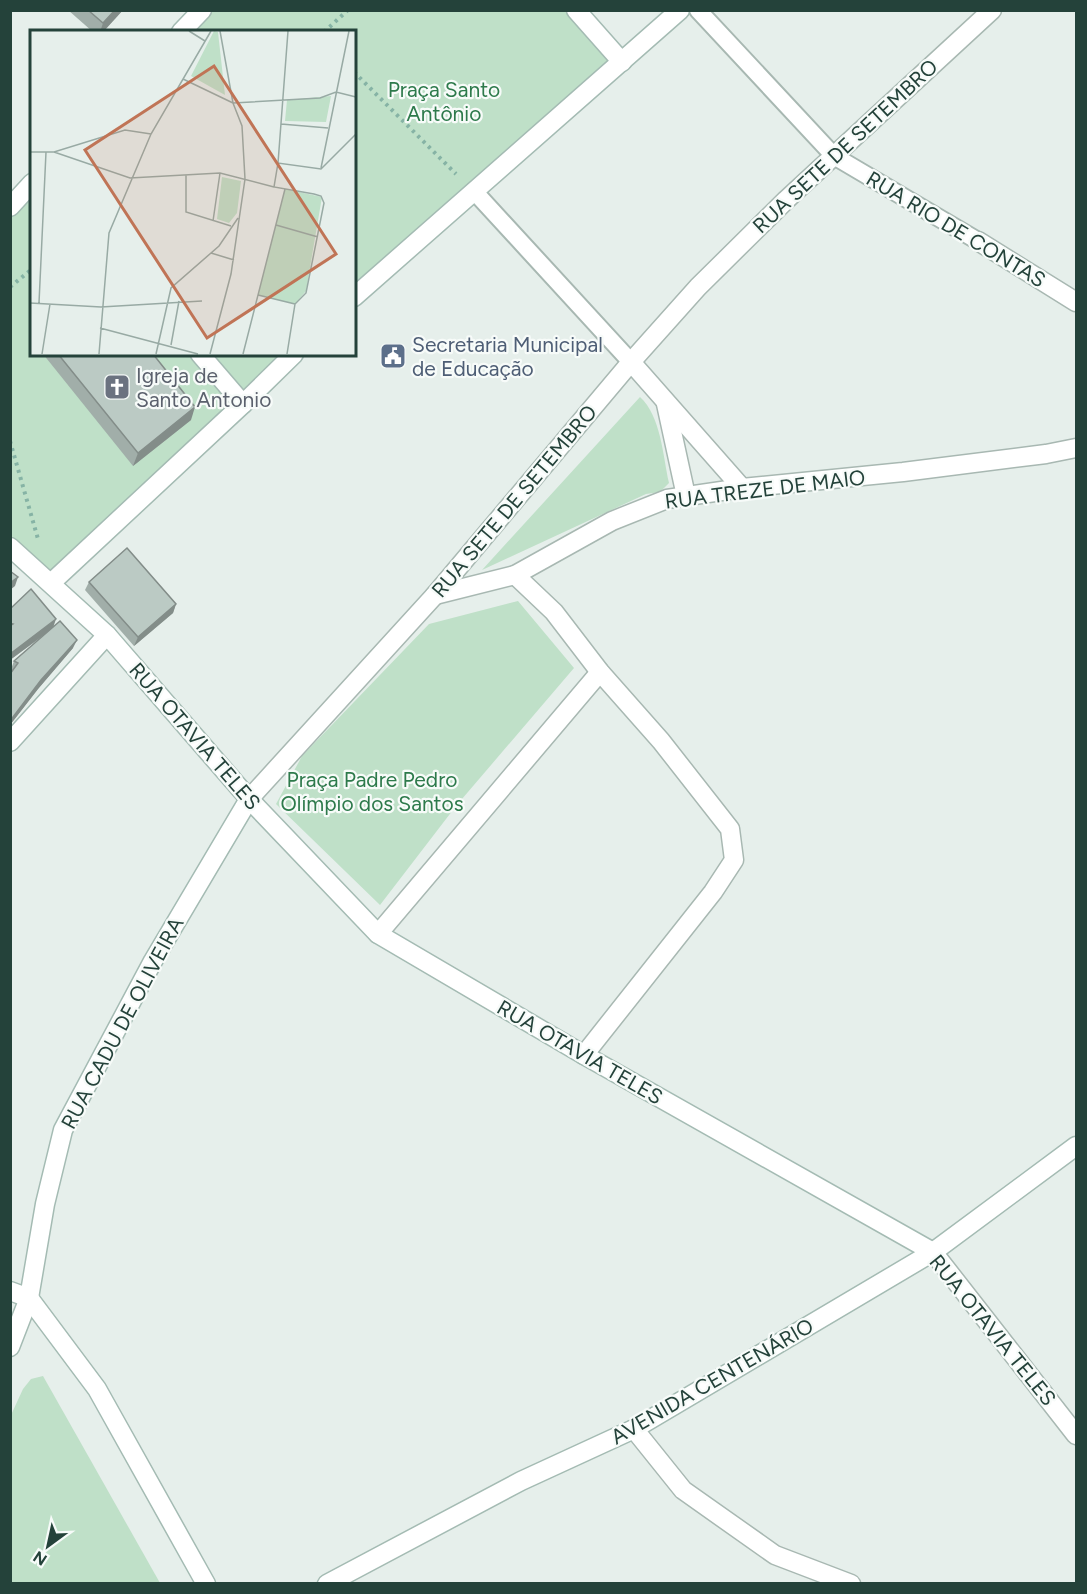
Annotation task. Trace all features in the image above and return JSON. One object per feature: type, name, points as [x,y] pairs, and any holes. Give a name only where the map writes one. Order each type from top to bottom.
[{"type":"street","points":[[183,30],[202,10]]},
{"type":"street","points":[[576,10],[622,62]]},
{"type":"street","points":[[356,295],[680,10]]},
{"type":"street","name":"RUA SETE DE SETEMBRO","points":[[249,799],[435,595],[631,362],[698,287],[834,156],[992,10]]},
{"type":"street","points":[[10,207],[30,185]]},
{"type":"street","name":"RUA RIO DE CONTAS","points":[[978,241],[1077,302]]},
{"type":"street","points":[[202,356],[243,404]]},
{"type":"street","points":[[51,583],[292,356]]},
{"type":"street","points":[[631,362],[742,488]]},
{"type":"street","points":[[666,402],[686,496]]},
{"type":"street","name":"RUA TREZE DE MAIO","points":[[435,595],[515,575],[612,521],[667,499],[742,488],[903,472],[1077,448]]},
{"type":"street","points":[[10,547],[106,635],[10,742]]},
{"type":"street","points":[[515,575],[555,612],[600,672],[661,741],[730,829],[734,860],[713,892],[584,1055]]},
{"type":"street","name":"RUA OTAVIA TELES","points":[[106,635],[249,799],[378,934],[584,1055],[933,1252],[1077,1435]]},
{"type":"street","points":[[378,934],[600,672]]},
{"type":"street","name":"RUA CADU DE OLIVEIRA","points":[[10,1347],[29,1298],[45,1204],[63,1130],[153,961],[249,799]]},
{"type":"street","name":"AVENIDA CENTENÁRIO","points":[[327,1584],[521,1481],[634,1429],[933,1252],[1077,1146]]},
{"type":"street","points":[[10,1291],[29,1298],[97,1389],[206,1584]]},
{"type":"street","points":[[634,1429],[683,1490],[775,1556],[851,1584]]},
{"type":"lane","name":"RUA RIO DE CONTAS","points":[[698,10],[834,156],[978,241]]},
{"type":"lane","points":[[474,191],[631,362]]},
{"type":"path","points":[[326,30],[348,10]]},
{"type":"path","points":[[356,74],[474,191]]},
{"type":"path","points":[[10,287],[30,271]]},
{"type":"path","points":[[10,441],[39,540]]},
{"type":"green space","name":"Praça Santo Antônio","points":[[203,11],[576,11],[622,62],[356,305],[356,30],[184,30]]},
{"type":"green space","points":[[30,184],[30,356],[300,356],[51,583],[11,544],[10,205]]},
{"type":"green space","points":[[640,397],[647,405],[657,425],[669,483],[660,492],[646,494],[482,570]]},
{"type":"green space","name":"Praça Padre Pedro Olímpio dos Santos","points":[[518,601],[574,668],[456,806],[380,905],[276,804],[302,756],[429,624]]},
{"type":"green space","points":[[43,1376],[160,1583],[11,1583],[11,1415],[23,1389],[31,1379]]},
{"type":"building","points":[[88,10],[115,10],[103,23]]},
{"type":"building","name":"Igreja de Santo Antonio","points":[[60,356],[155,356],[195,407],[138,453]]},
{"type":"building","points":[[127,548],[176,604],[138,637],[89,582]]},
{"type":"building","points":[[10,571],[18,577],[10,583]]},
{"type":"building","points":[[31,589],[56,619],[10,654],[10,626],[13,624],[10,623],[10,609]]},
{"type":"building","points":[[60,621],[77,640],[41,680],[10,721],[10,674],[18,663],[14,661]]},
{"type":"place","name":"Secretaria Municipal de Educação","points":[[393,356]]},
{"type":"place","name":"Igreja de Santo Antonio","points":[[117,387]]}]
